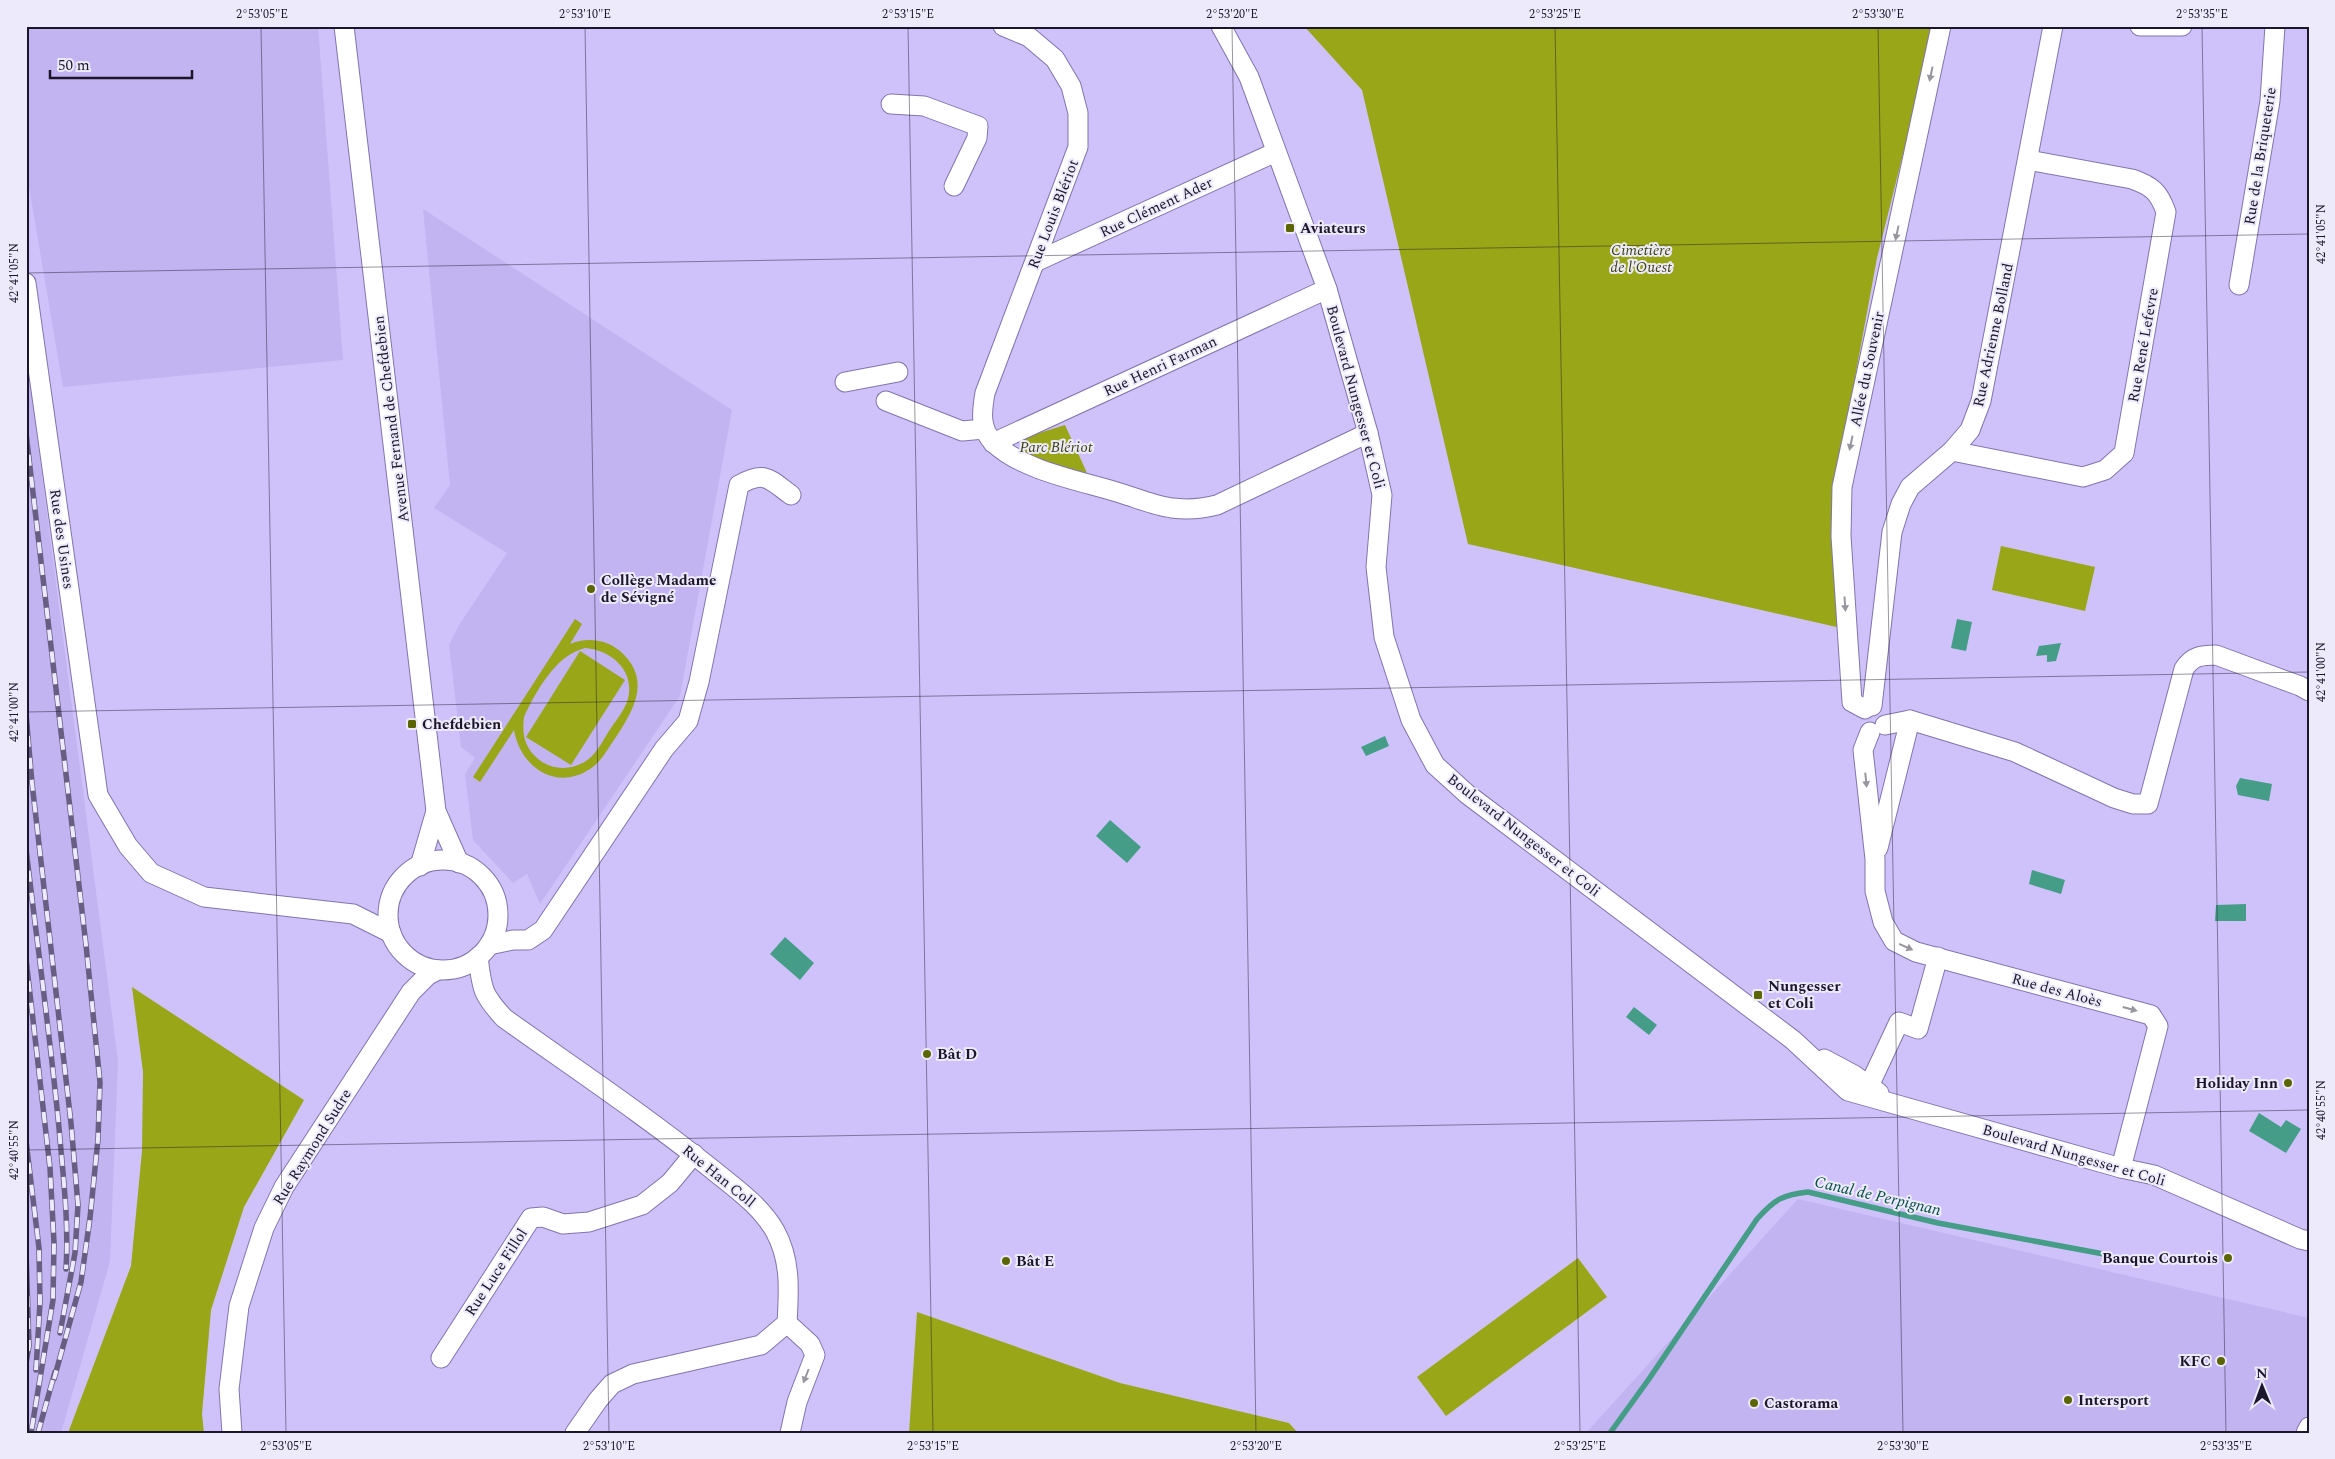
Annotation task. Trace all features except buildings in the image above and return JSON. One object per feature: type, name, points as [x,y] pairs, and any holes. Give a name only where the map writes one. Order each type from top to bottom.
[{"type":"street","name":"Avenue Fernand de Chefdebien","points":[[344,26],[436,811],[459,863]]},
{"type":"street","name":"Rue Louis Blériot","points":[[989,436],[982,412],[985,393],[1078,147],[1078,113],[1071,86],[1056,59],[1029,37],[1003,26]]},
{"type":"street","name":"Boulevard Nungesser et Coli","points":[[1220,26],[1249,77],[1327,289],[1368,433],[1382,495],[1376,567],[1384,637],[1411,720],[1434,765],[1467,794],[1803,1048],[1848,1091],[2121,1168],[2154,1175],[2306,1243]]},
{"type":"street","name":"Allée du Souvenir","points":[[1869,708],[1852,702],[1841,536],[1842,487],[1942,26]]},
{"type":"street","name":"Rue Adrienne Bolland","points":[[1877,728],[1862,727],[1860,717],[1869,708],[1892,532],[1910,487],[1952,451],[1970,430],[1981,401],[2053,26]]},
{"type":"street","points":[[2140,26],[2182,26]]},
{"type":"street","name":"Rue de la Briqueterie","points":[[2239,285],[2270,102],[2275,26]]},
{"type":"street","points":[[891,104],[924,106],[978,126],[978,138],[954,186]]},
{"type":"street","name":"Rue Clément Ader","points":[[1035,262],[1276,152]]},
{"type":"street","name":"Rue René Lefevre","points":[[1952,451],[2083,477],[2105,470],[2124,453],[2166,212],[2161,197],[2147,184],[2132,179],[2028,160]]},
{"type":"street","name":"Rue des Usines","points":[[26,283],[98,794],[128,846],[151,872],[204,898],[353,914]]},
{"type":"street","name":"Rue Henri Farman","points":[[989,436],[1327,289]]},
{"type":"street","points":[[845,382],[898,372]]},
{"type":"street","points":[[886,401],[962,431],[989,436],[1020,461],[1170,508],[1197,510],[1217,504],[1368,433]]},
{"type":"street","points":[[484,951],[495,932],[498,920],[496,901],[488,884],[475,871],[459,863],[432,861],[406,874],[396,887],[389,902],[388,918],[391,933],[398,947],[409,958],[423,966],[446,969],[512,940],[528,940],[543,930],[664,749],[688,720],[699,682],[739,485],[753,477],[766,477],[791,495]]},
{"type":"street","points":[[1877,728],[1910,720],[2016,752],[2114,798],[2134,804],[2148,804],[2184,670],[2189,661],[2201,655],[2216,655],[2309,691]]},
{"type":"street","name":"Rue des Aloès","points":[[1875,859],[1910,720]]},
{"type":"street","name":"Rue des Aloès","points":[[1877,728],[1863,750],[1875,859],[1875,891],[1883,922],[1894,942],[1916,952],[2151,1015],[2158,1026],[2121,1168]]},
{"type":"street","name":"Avenue Fernand de Chefdebien","points":[[420,866],[436,811]]},
{"type":"street","points":[[353,914],[389,902]]},
{"type":"street","points":[[353,914],[391,933]]},
{"type":"street","points":[[498,920],[512,940]]},
{"type":"street","name":"Rue Han Coll","points":[[484,951],[482,989],[488,1000],[504,1018],[694,1154],[755,1204],[775,1230],[784,1253],[789,1275],[787,1323]]},
{"type":"street","points":[[1869,1086],[1899,1022],[1918,1029],[1938,957]]},
{"type":"street","points":[[409,958],[411,992]]},
{"type":"street","name":"Rue Han Coll","points":[[446,969],[482,989]]},
{"type":"street","name":"Rue Raymond Sudre","points":[[232,1433],[229,1389],[239,1306],[264,1228],[284,1187],[411,992],[428,975],[446,969]]},
{"type":"street","name":"Boulevard Nungesser et Coli","points":[[1803,1048],[1869,1086],[1899,1106]]},
{"type":"street","name":"Rue Luce Fillol","points":[[441,1358],[531,1218],[542,1217],[563,1224],[589,1222],[642,1205],[670,1183],[694,1154]]},
{"type":"street","points":[[575,1433],[598,1400],[612,1384],[633,1374],[761,1345],[787,1323],[810,1344],[814,1355],[797,1402],[790,1433]]},
{"type":"street","points":[[2306,1433],[2309,1427]]},
{"type":"shaded area","points":[[26,26],[318,26],[343,360],[63,387],[26,169]]},
{"type":"shaded area","name":"Collège Madame de Sévigné","points":[[423,209],[732,410],[680,696],[540,904],[527,874],[513,883],[473,840],[465,774],[475,758],[461,747],[449,645],[459,625],[507,553],[434,508],[450,485]]},
{"type":"shaded area","points":[[26,352],[118,1061],[110,1261],[61,1433],[26,1433]]},
{"type":"shaded area","points":[[1957,619],[1972,622],[1966,651],[1951,648]]},
{"type":"shaded area","points":[[2061,643],[2056,661],[2047,662],[2047,655],[2036,656],[2039,646]]},
{"type":"shaded area","points":[[1385,736],[1389,746],[1366,756],[1361,747]]},
{"type":"shaded area","points":[[2240,778],[2272,784],[2269,801],[2238,795],[2236,786]]},
{"type":"shaded area","points":[[1110,820],[1141,847],[1127,863],[1096,836]]},
{"type":"shaded area","points":[[2032,870],[2065,880],[2061,894],[2029,884]]},
{"type":"shaded area","points":[[2246,904],[2246,921],[2215,921],[2216,905]]},
{"type":"shaded area","points":[[785,937],[814,963],[800,980],[770,954]]},
{"type":"shaded area","points":[[1634,1007],[1657,1025],[1649,1035],[1626,1017]]},
{"type":"shaded area","points":[[2259,1113],[2281,1127],[2286,1120],[2301,1129],[2286,1153],[2249,1131]]},
{"type":"shaded area","points":[[1798,1199],[2309,1318],[2309,1433],[1586,1433]]},
{"type":"green space","name":"Cimetière de l'Ouest","points":[[1304,26],[1935,26],[1877,258],[1835,486],[1841,628],[1468,544],[1362,90]]},
{"type":"green space","name":"Parc Blériot","points":[[1065,425],[1087,473],[1023,457],[1020,439]]},
{"type":"green space","points":[[2001,546],[2095,567],[2085,611],[1992,590]]},
{"type":"green space","points":[[575,619],[582,624],[570,644],[583,640],[596,640],[614,647],[630,662],[636,673],[638,684],[633,707],[604,756],[590,769],[564,778],[541,772],[523,755],[514,730],[480,782],[473,777]],"holes":[[[585,648],[613,658],[625,672],[629,691],[627,702],[597,750],[586,761],[572,767],[550,766],[543,763],[529,749],[523,729],[524,717],[541,686],[556,666],[575,652]]]},
{"type":"green space","points":[[580,651],[625,680],[571,765],[526,737]]},
{"type":"green space","points":[[132,987],[304,1100],[244,1207],[211,1310],[202,1414],[204,1433],[68,1433],[131,1266],[142,1151],[143,1072]]},
{"type":"green space","points":[[1578,1258],[1607,1297],[1446,1416],[1417,1377]]},
{"type":"green space","points":[[917,1312],[1120,1383],[1289,1423],[1298,1433],[909,1433]]},
{"type":"waterway","name":"Canal de Perpignan","points":[[1610,1433],[1649,1379],[1757,1219],[1774,1202],[1785,1197],[1808,1192],[1938,1223],[2109,1255]]},
{"type":"railway","points":[[26,433],[86,945],[100,1082],[98,1139],[81,1282],[54,1379]]},
{"type":"railway","points":[[26,714],[32,783],[71,1123],[78,1205],[75,1253],[60,1333]]},
{"type":"railway","points":[[26,849],[59,1128],[66,1216],[66,1269]]},
{"type":"railway","points":[[26,959],[50,1168],[54,1243],[53,1300],[31,1433]]},
{"type":"railway","points":[[26,1141],[39,1248],[40,1302],[36,1370]]},
{"type":"railway","points":[[26,1252],[29,1346],[26,1363]]},
{"type":"railway","points":[[38,1433],[55,1372]]},
{"type":"place","name":"Aviateurs","points":[[1290,228]]},
{"type":"place","name":"Collège Madame de Sévigné","points":[[591,589]]},
{"type":"place","name":"Chefdebien","points":[[412,724]]},
{"type":"place","name":"Nungesser et Coli","points":[[1758,995]]},
{"type":"place","name":"Bât D","points":[[927,1054]]},
{"type":"place","name":"Holiday Inn","points":[[2288,1083]]},
{"type":"place","name":"Banque Courtois","points":[[2228,1258]]},
{"type":"place","name":"Bât E","points":[[1006,1261]]},
{"type":"place","name":"KFC","points":[[2221,1361]]},
{"type":"place","name":"Intersport","points":[[2068,1400]]},
{"type":"place","name":"Castorama","points":[[1754,1403]]}]
